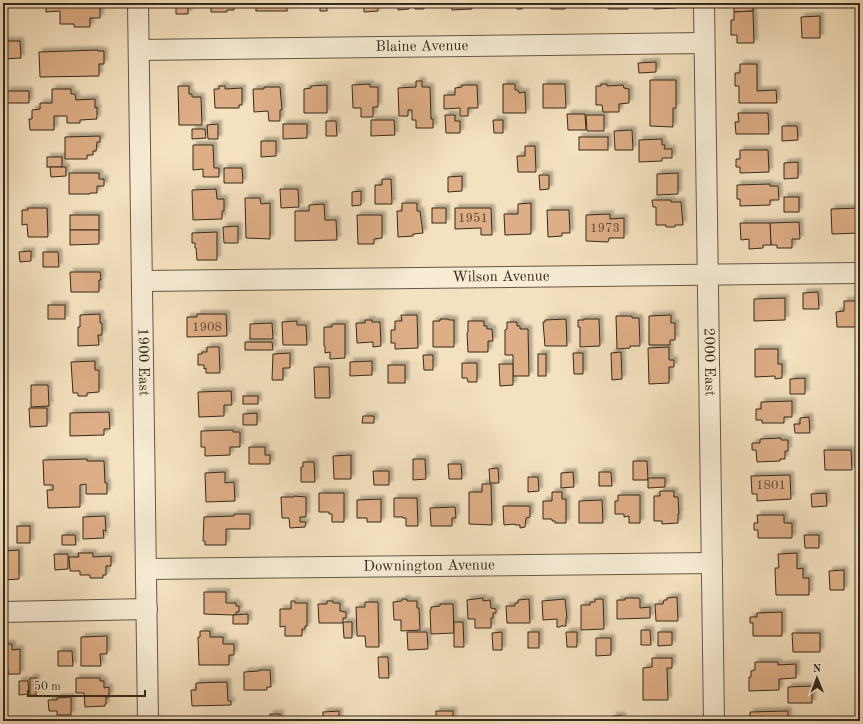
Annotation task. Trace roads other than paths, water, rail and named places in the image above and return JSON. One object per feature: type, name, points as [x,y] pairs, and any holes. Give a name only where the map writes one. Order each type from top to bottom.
[{"type":"street","name":"1900 East","points":[[138,3],[148,721]]},
{"type":"street","name":"2000 East","points":[[704,3],[714,721]]},
{"type":"street","name":"Blaine Avenue","points":[[139,50],[704,43]]},
{"type":"street","name":"Wilson Avenue","points":[[142,281],[860,273]]},
{"type":"street","name":"Downington Avenue","points":[[146,569],[712,562]]},
{"type":"street","points":[[3,612],[147,609]]}]
